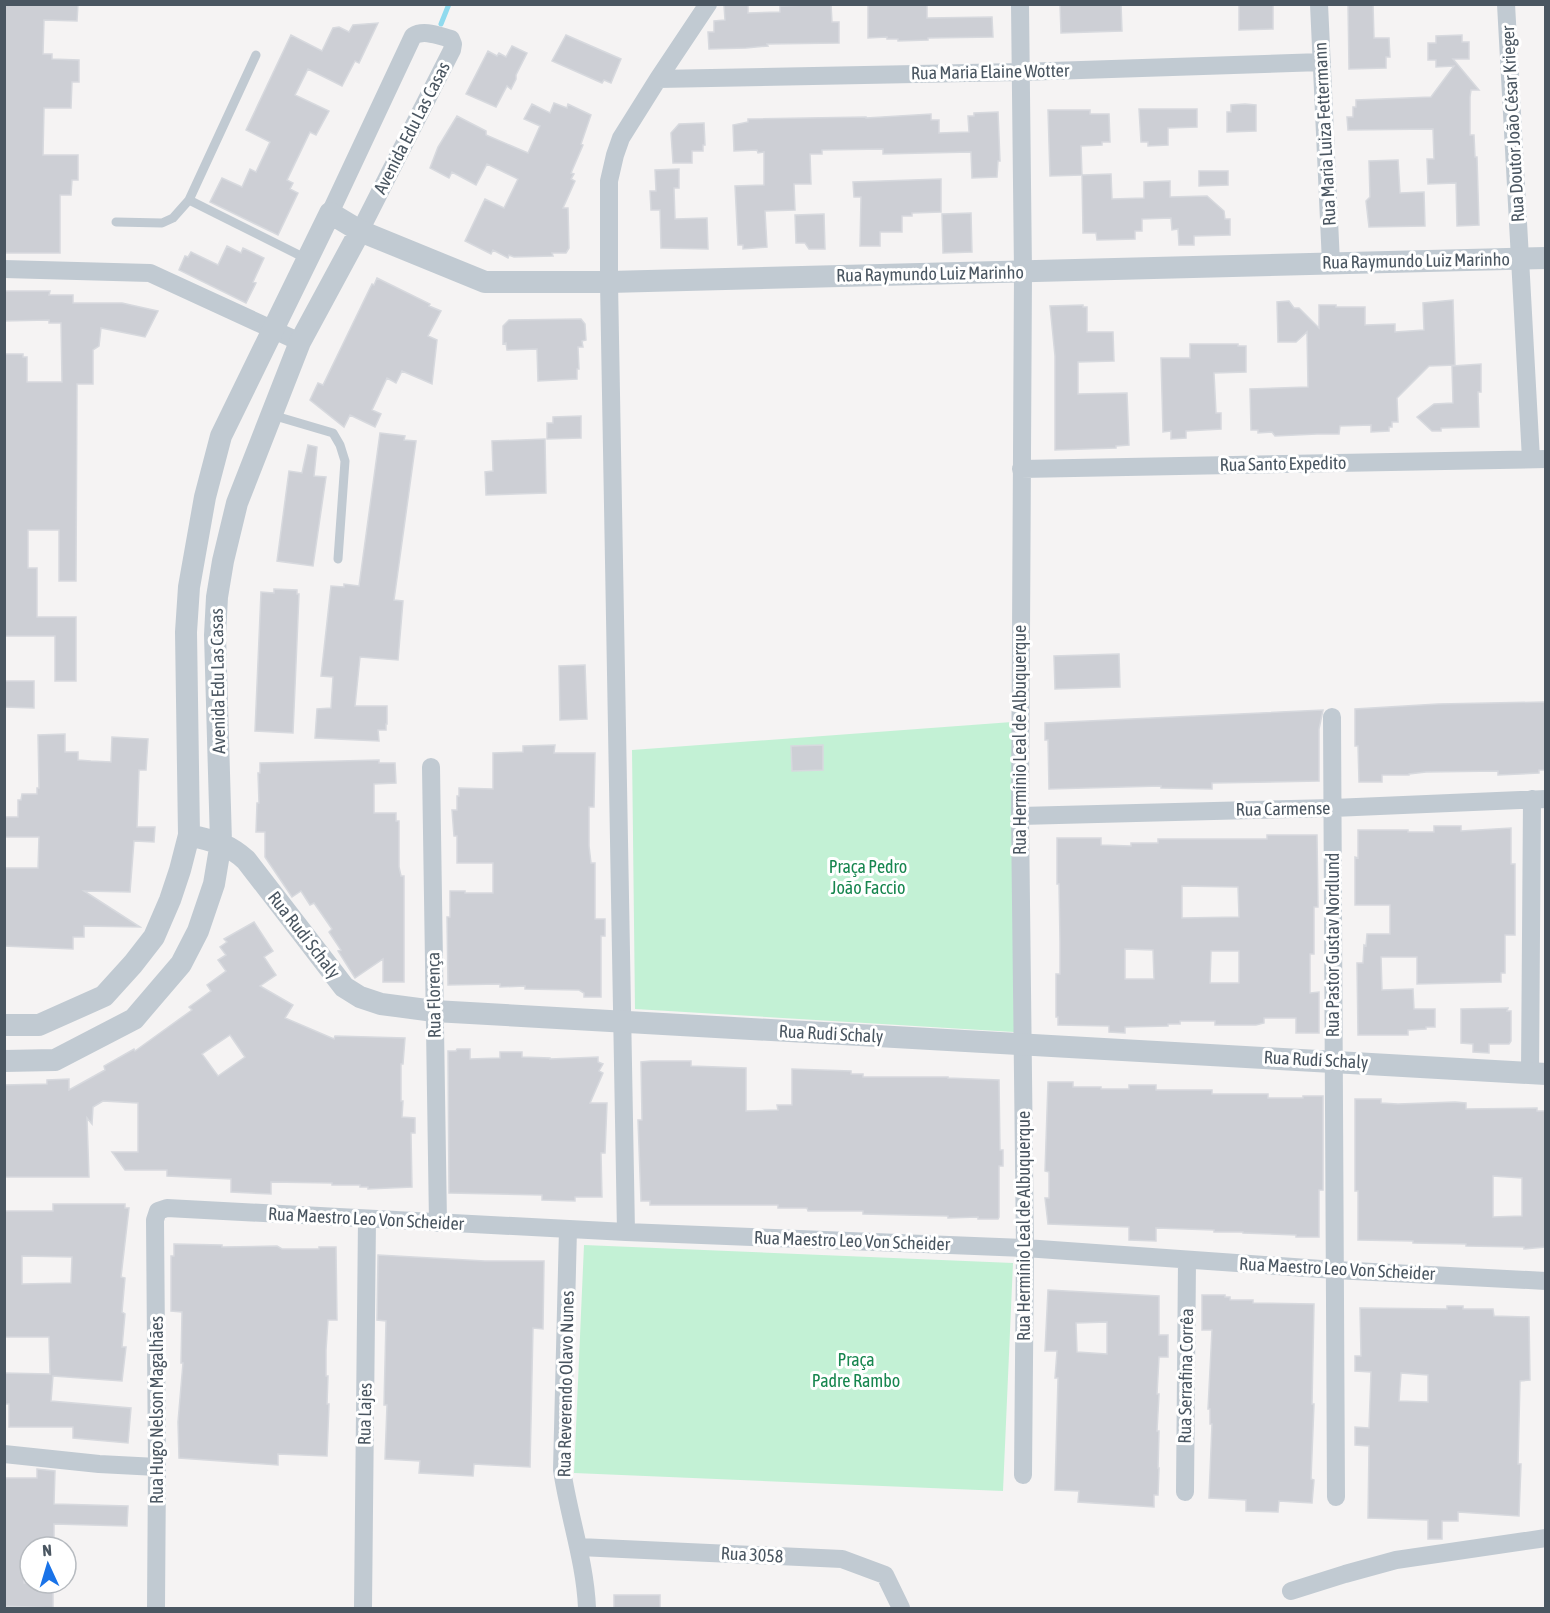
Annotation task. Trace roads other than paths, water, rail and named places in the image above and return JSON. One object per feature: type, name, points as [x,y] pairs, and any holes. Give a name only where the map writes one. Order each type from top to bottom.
[{"type":"street","points":[[626,1232],[609,181],[621,138],[708,4]]},
{"type":"street","name":"Rua Hermínio Leal de Albuquerque","points":[[1020,4],[1023,272],[1020,816],[1025,1248],[1023,1475]]},
{"type":"street","name":"Rua Maria Luiza Fettermann","points":[[1320,4],[1331,263]]},
{"type":"street","name":"Rua Doutor João César Krieger","points":[[1506,4],[1521,259],[1538,459]]},
{"type":"street","name":"Avenida Edu Las Casas","points":[[4,1025],[39,1025],[104,996],[154,937],[180,870],[189,835],[186,632],[189,587],[221,436],[413,36],[424,32],[451,39],[452,50],[360,231],[300,342],[237,503],[223,561],[217,597],[215,635],[221,842],[214,884],[198,931],[181,963],[134,1019],[55,1060],[4,1061]]},
{"type":"street","name":"Rua Maria Elaine Wotter","points":[[658,79],[1020,72],[1322,62]]},
{"type":"street","name":"Rua Raymundo Luiz Marinho","points":[[330,213],[360,231],[485,282],[609,282],[1545,258]]},
{"type":"street","points":[[4,269],[150,273],[300,342]]},
{"type":"street","name":"Rua Santo Expedito","points":[[1021,469],[1538,459]]},
{"type":"street","points":[[195,551],[223,561]]},
{"type":"street","name":"Rua Pastor Gustav Nordlund","points":[[1332,717],[1336,1497]]},
{"type":"street","name":"Rua Florença","points":[[431,767],[438,1222]]},
{"type":"street","points":[[1538,1074],[1539,799]]},
{"type":"street","name":"Rua Carmense","points":[[1020,816],[1333,808],[1539,799]]},
{"type":"street","name":"Rua Rudi Schaly","points":[[189,835],[221,842],[233,848],[246,860],[344,987],[360,997],[381,1004],[434,1011],[622,1023],[1538,1074]]},
{"type":"street","name":"Rua Maestro Leo Von Scheider","points":[[158,1211],[167,1208],[626,1232],[1025,1248],[1335,1270],[1545,1281]]},
{"type":"street","name":"Rua Hugo Nelson Magalhães","points":[[156,1608],[155,1220],[158,1211]]},
{"type":"street","name":"Rua Lajes","points":[[363,1608],[367,1219]]},
{"type":"street","name":"Rua Reverendo Olavo Nunes","points":[[568,1229],[562,1470],[579,1547],[587,1608]]},
{"type":"street","name":"Rua Serrafina Corrêa","points":[[1185,1492],[1187,1260]]},
{"type":"street","points":[[4,1454],[99,1464],[157,1467]]},
{"type":"street","points":[[1291,1592],[1396,1560],[1545,1538]]},
{"type":"street","name":"Rua 3058","points":[[579,1547],[842,1559],[885,1575],[901,1608]]},
{"type":"lane","points":[[116,222],[162,223],[173,218],[189,201],[256,55]]},
{"type":"lane","points":[[189,201],[307,259]]},
{"type":"lane","points":[[271,414],[333,433],[340,445],[345,461],[338,559]]},
{"type":"waterway","points":[[441,24],[449,4]]},
{"type":"park label","name":"Praça Pedro João Faccio","points":[[868,877]]},
{"type":"park label","name":"Praça Padre Rambo","points":[[856,1370]]}]
